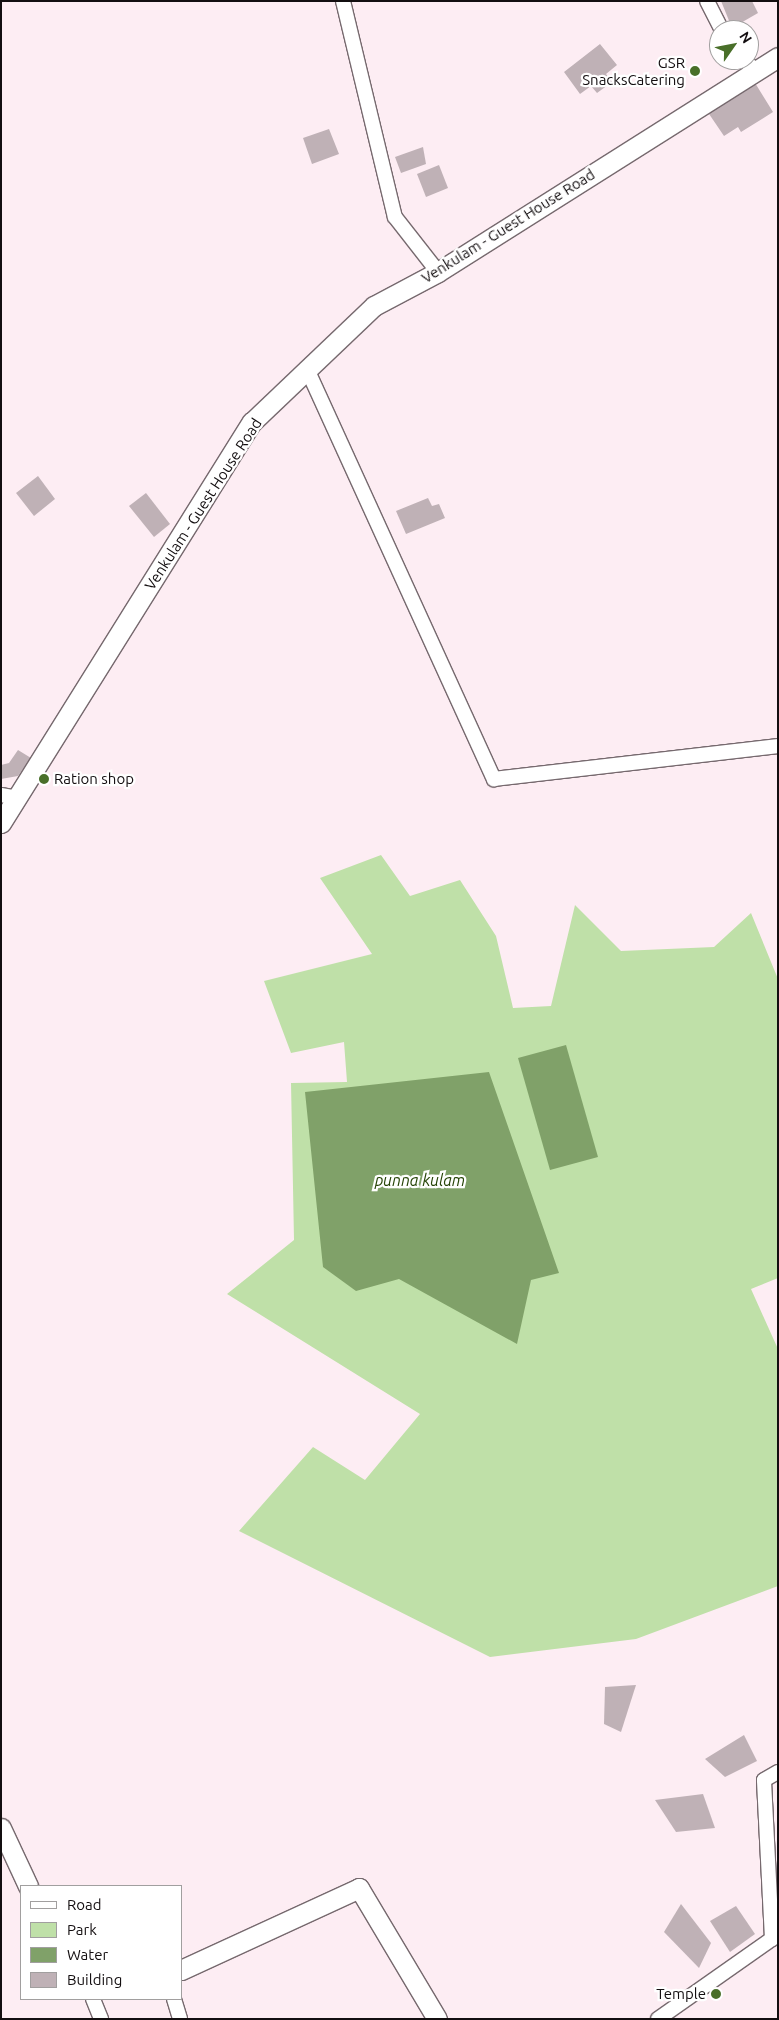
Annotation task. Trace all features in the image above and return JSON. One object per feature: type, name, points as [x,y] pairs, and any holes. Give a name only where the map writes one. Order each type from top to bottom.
[{"type":"main road","name":"Venkulam - Guest House Road","points":[[759,63],[778,57]]},
{"type":"main road","name":"Venkulam - Guest House Road","points":[[1,824],[9,796],[252,422],[374,306],[438,272],[744,70]]},
{"type":"main road","points":[[1,1828],[28,1885]]},
{"type":"main road","points":[[182,1970],[359,1888],[437,2019]]},
{"type":"street","points":[[343,1],[395,217],[438,272]]},
{"type":"street","points":[[707,1],[717,20]]},
{"type":"street","points":[[307,369],[494,779],[778,746]]},
{"type":"street","points":[[658,2019],[772,1939],[764,1780],[778,1772]]},
{"type":"street","points":[[93,2000],[100,2019]]},
{"type":"street","points":[[174,2000],[180,2019]]},
{"type":"green space","points":[[381,855],[410,896],[460,880],[496,936],[513,1008],[551,1006],[575,905],[621,951],[714,947],[751,913],[778,979],[778,1278],[751,1289],[778,1349],[778,1586],[636,1639],[490,1657],[239,1531],[313,1447],[365,1480],[420,1414],[227,1294],[294,1240],[291,1083],[347,1082],[344,1042],[291,1053],[264,981],[372,954],[320,878]]},
{"type":"water","points":[[566,1045],[598,1157],[550,1170],[518,1058]]},
{"type":"water","name":"punna kulam","points":[[489,1072],[559,1273],[531,1280],[517,1344],[399,1279],[356,1291],[323,1267],[305,1092]]},
{"type":"building","points":[[721,1],[752,1],[758,13],[746,20],[729,20]]},
{"type":"building","points":[[600,44],[617,65],[606,74],[612,82],[597,93],[591,86],[580,94],[564,72]]},
{"type":"building","points":[[752,78],[773,112],[741,132],[738,127],[724,136],[705,108]]},
{"type":"building","points":[[329,129],[339,154],[312,164],[303,138]]},
{"type":"building","points":[[423,147],[426,164],[401,173],[395,157]]},
{"type":"building","points":[[439,165],[448,188],[426,197],[417,174]]},
{"type":"building","points":[[38,476],[55,499],[34,516],[16,493]]},
{"type":"building","points":[[146,493],[170,524],[154,537],[129,506]]},
{"type":"building","points":[[428,498],[432,506],[439,504],[445,518],[406,534],[396,511]]},
{"type":"building","points":[[18,750],[31,758],[18,776],[1,779],[1,765],[9,763]]},
{"type":"building","points":[[636,1685],[621,1732],[604,1724],[605,1687]]},
{"type":"building","points":[[744,1735],[757,1761],[725,1777],[705,1759]]},
{"type":"building","points":[[703,1794],[715,1828],[676,1832],[655,1800]]},
{"type":"building","points":[[681,1904],[711,1943],[699,1968],[664,1932]]},
{"type":"building","points":[[736,1906],[755,1934],[730,1952],[710,1921]]},
{"type":"place","name":"GSR SnacksCatering","points":[[695,71]]},
{"type":"place","name":"Ration shop","points":[[44,779]]},
{"type":"place","name":"Temple","points":[[716,1994]]}]
